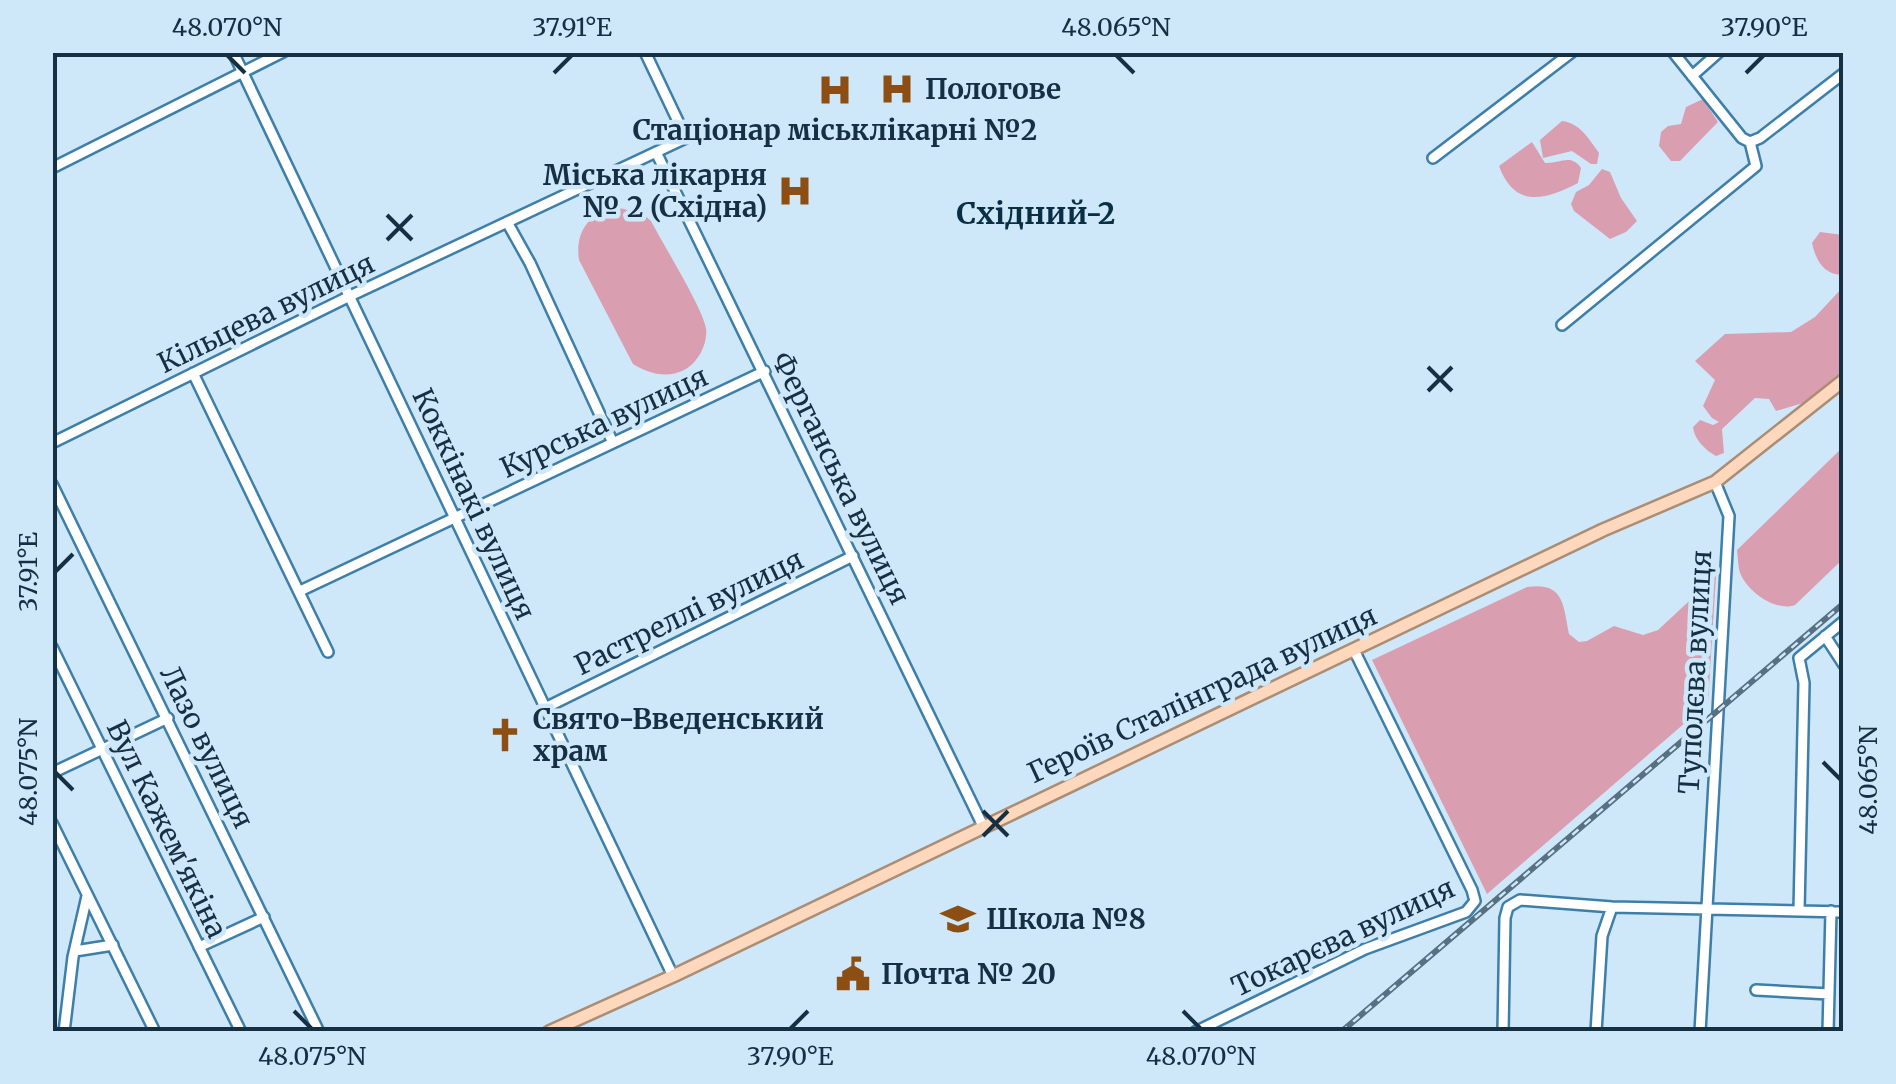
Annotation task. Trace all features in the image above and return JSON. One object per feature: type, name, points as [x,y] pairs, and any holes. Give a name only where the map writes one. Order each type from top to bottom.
[{"type":"main road","points":[[1716,482],[1844,380]]},
{"type":"main road","name":"Героїв Сталінграда вулиця","points":[[549,1032],[1603,530],[1716,482]]},
{"type":"street","name":"Коккінакі вулиця","points":[[233,52],[673,976]]},
{"type":"street","points":[[52,168],[283,52]]},
{"type":"street","name":"Кільцева вулиця","points":[[52,442],[686,138],[645,52]]},
{"type":"street","points":[[1433,158],[1572,52]]},
{"type":"street","points":[[1672,52],[1742,138],[1750,142],[1844,73]]},
{"type":"street","points":[[1692,76],[1719,52]]},
{"type":"street","points":[[1562,325],[1756,166],[1750,142]]},
{"type":"street","name":"Ферганська вулиця","points":[[656,152],[983,826]]},
{"type":"street","points":[[507,222],[530,263],[613,443]]},
{"type":"street","name":"Курська вулиця","points":[[300,591],[764,371]]},
{"type":"street","points":[[194,373],[328,652]]},
{"type":"street","name":"Туполєва вулиця","points":[[1700,1032],[1729,516],[1716,482]]},
{"type":"street","name":"Лазо вулиця","points":[[52,484],[319,1032]]},
{"type":"street","name":"Растреллі вулиця","points":[[546,708],[854,556]]},
{"type":"street","points":[[1799,910],[1804,684],[1799,658],[1844,621]]},
{"type":"street","points":[[1826,636],[1844,665]]},
{"type":"street","name":"Вул Кажем'якіна","points":[[52,647],[241,1032]]},
{"type":"street","name":"Токарєва вулиця","points":[[1195,1032],[1365,949],[1466,912],[1475,901],[1354,650]]},
{"type":"street","points":[[52,773],[168,718]]},
{"type":"street","points":[[52,823],[155,1032]]},
{"type":"street","points":[[64,1032],[75,951],[88,896]]},
{"type":"street","points":[[1503,1032],[1506,918],[1510,904],[1520,900],[1612,907],[1844,912]]},
{"type":"street","points":[[1596,1032],[1602,936],[1612,907]]},
{"type":"street","points":[[1828,1032],[1831,911]]},
{"type":"street","points":[[199,947],[264,917]]},
{"type":"street","points":[[75,951],[112,945]]},
{"type":"street","points":[[1756,990],[1829,994]]},
{"type":"shaded area","points":[[1703,99],[1718,122],[1680,161],[1671,161],[1659,146],[1661,132],[1681,124],[1686,107]]},
{"type":"shaded area","points":[[1562,121],[1588,137],[1599,153],[1597,164],[1572,151],[1543,158],[1540,140]]},
{"type":"shaded area","points":[[1532,142],[1545,163],[1569,160],[1577,164],[1581,168],[1578,183],[1543,196],[1522,195],[1513,189],[1499,166]]},
{"type":"shaded area","points":[[1602,169],[1610,172],[1637,221],[1626,232],[1610,239],[1574,211],[1571,204],[1576,192],[1589,185]]},
{"type":"shaded area","points":[[616,207],[643,214],[651,221],[703,318],[706,340],[702,351],[691,366],[679,372],[659,374],[633,364],[579,260],[579,241],[586,226],[598,214]]},
{"type":"shaded area","points":[[1820,232],[1843,235],[1843,275],[1831,273],[1819,261],[1812,243]]},
{"type":"shaded area","points":[[1843,287],[1844,370],[1840,375],[1803,403],[1776,411],[1769,399],[1755,398],[1722,429],[1724,453],[1716,456],[1708,451],[1693,427],[1700,420],[1713,425],[1719,422],[1703,406],[1715,380],[1695,361],[1725,334],[1791,332],[1815,317]]},
{"type":"shaded area","points":[[1843,447],[1843,559],[1795,605],[1772,603],[1745,582],[1737,550]]},
{"type":"shaded area","points":[[1716,576],[1708,703],[1487,894],[1372,660],[1527,587],[1548,588],[1560,597],[1569,634],[1579,642],[1614,626],[1643,635],[1658,630]]},
{"type":"railway","points":[[1341,1032],[1844,603]]},
{"type":"place","name":"Пологове","points":[[897,89]]},
{"type":"place","name":"Стаціонар міськлікарні №2","points":[[835,90]]},
{"type":"place","name":"Міська лікарня № 2 (Східна)","points":[[795,191]]},
{"type":"place","name":"Свято-Введенський храм","points":[[505,735]]},
{"type":"place","name":"Школа №8","points":[[958,919]]},
{"type":"place","name":"Почта № 20","points":[[853,974]]},
{"type":"district","name":"Східний-2","points":[[1036,214]]}]
